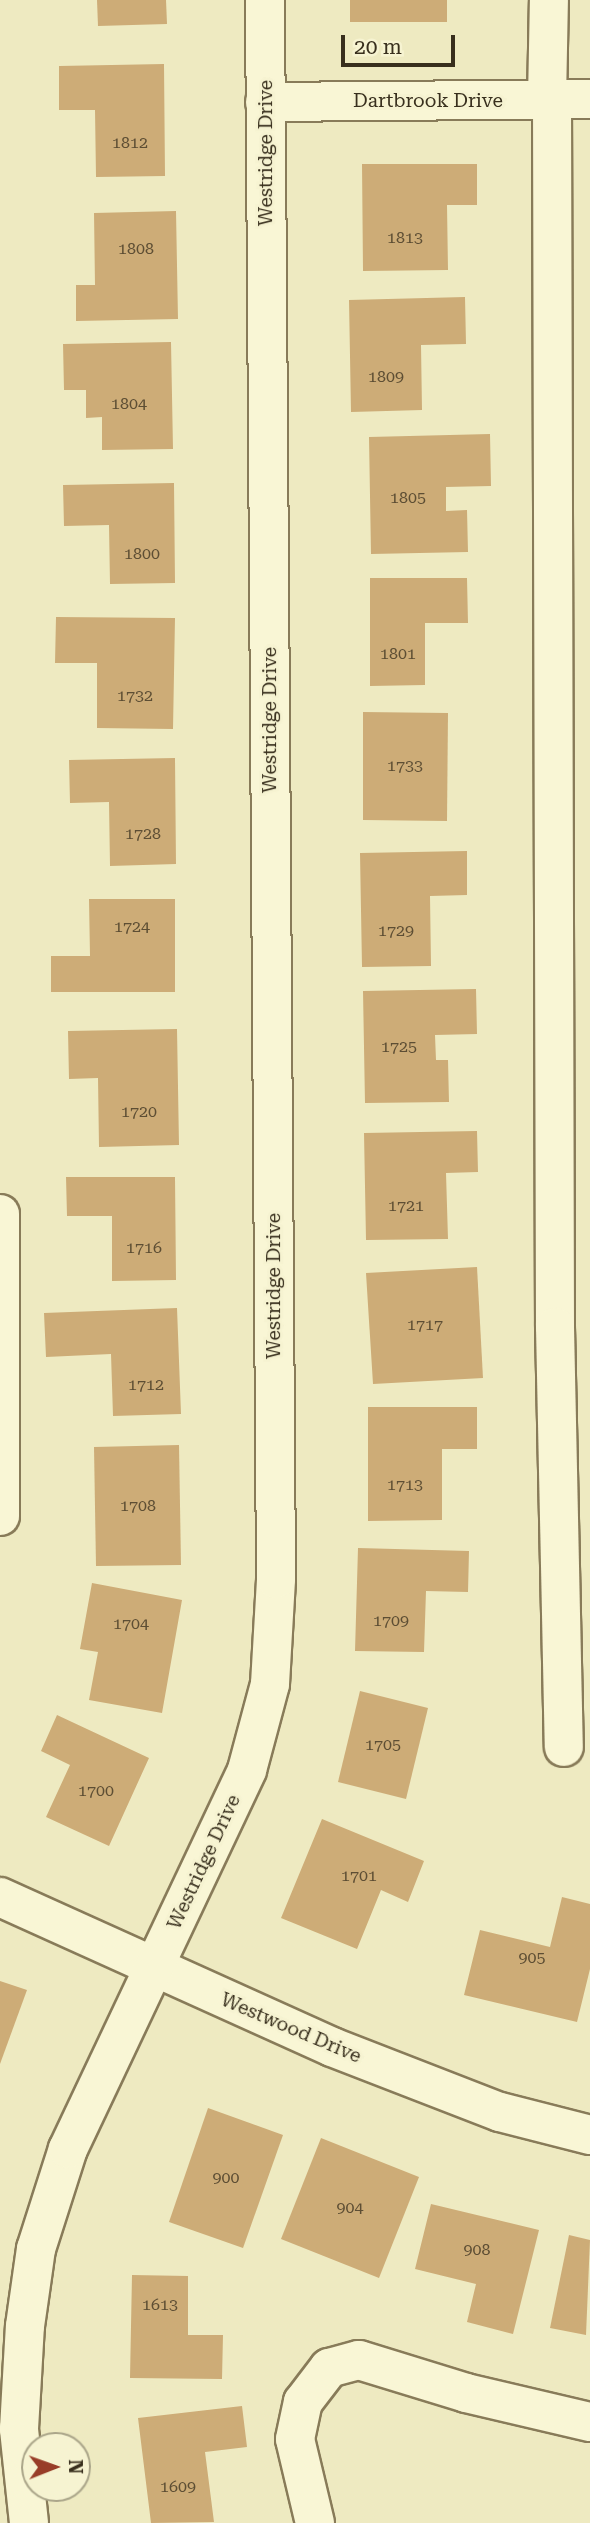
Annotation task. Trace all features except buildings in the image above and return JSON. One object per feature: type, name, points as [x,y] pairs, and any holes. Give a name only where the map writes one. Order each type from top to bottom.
[{"type":"street","name":"Westridge Drive","points":[[29,2523],[19,2429],[25,2326],[36,2249],[68,2149],[247,1770],[271,1671],[276,1565],[265,0]]},
{"type":"street","points":[[549,0],[555,1328],[564,1747]]},
{"type":"street","name":"Dartbrook Drive","points":[[265,102],[590,99]]},
{"type":"street","points":[[0,1214],[0,1516]]},
{"type":"street","name":"Westwood Drive","points":[[0,1897],[332,2047],[500,2112],[590,2136]]},
{"type":"street","points":[[315,2523],[295,2439],[303,2402],[329,2368],[359,2360],[466,2393],[590,2422]]}]
